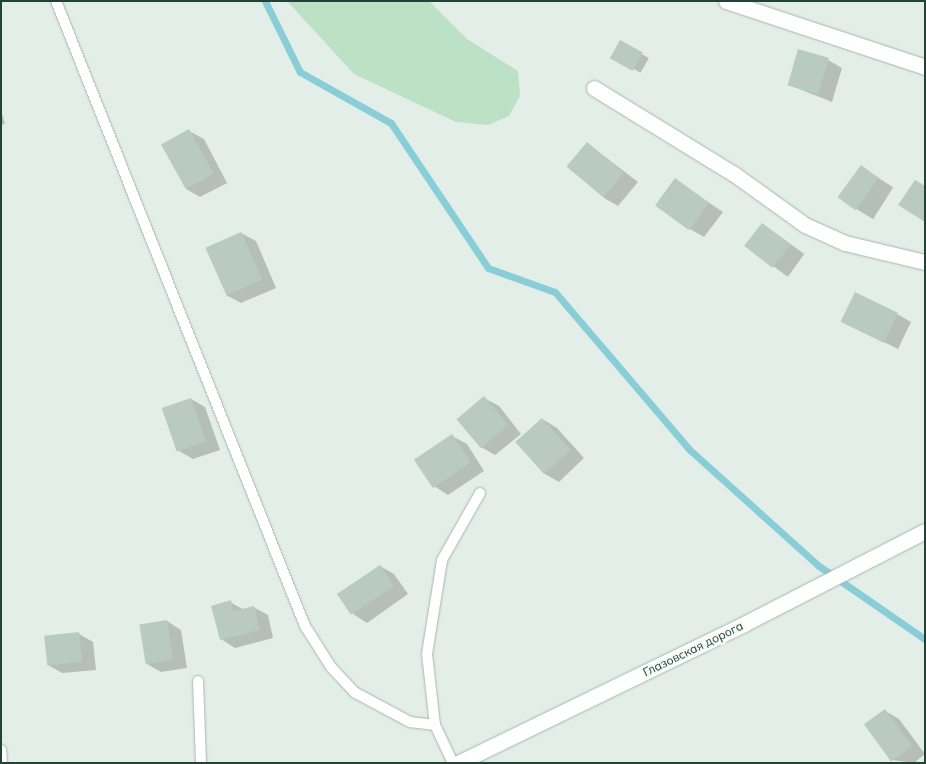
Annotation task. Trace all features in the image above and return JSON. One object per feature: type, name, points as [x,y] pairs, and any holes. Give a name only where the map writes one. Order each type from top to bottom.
[{"type":"street","points":[[726,1],[925,67]]},
{"type":"street","points":[[594,88],[734,174],[805,225],[845,243],[925,262]]},
{"type":"street","name":"Глазовская дорога","points":[[458,763],[744,624],[925,531]]},
{"type":"lane","points":[[56,1],[305,626],[331,667],[354,692],[410,722],[435,725]]},
{"type":"lane","points":[[453,763],[435,725],[427,654],[442,560],[480,493]]},
{"type":"lane","points":[[198,681],[201,763]]},
{"type":"lane","points":[[1,750],[2,763]]},
{"type":"green space","points":[[287,1],[429,1],[467,39],[518,71],[520,96],[509,116],[488,125],[456,122],[354,74]]},
{"type":"building","points":[[620,40],[643,53],[633,71],[610,58]]},
{"type":"building","points":[[798,49],[829,58],[818,94],[788,86]]},
{"type":"building","points":[[189,129],[214,174],[186,189],[161,145]]},
{"type":"building","points":[[587,142],[624,173],[603,197],[566,167]]},
{"type":"building","points":[[861,165],[879,178],[855,210],[837,197]]},
{"type":"building","points":[[675,178],[709,203],[689,230],[655,206]]},
{"type":"building","points":[[915,180],[925,186],[925,222],[898,205]]},
{"type":"building","points":[[762,223],[790,245],[773,268],[744,246]]},
{"type":"building","points":[[241,232],[262,280],[227,295],[205,248]]},
{"type":"building","points":[[855,292],[898,313],[884,343],[841,322]]},
{"type":"building","points":[[484,396],[508,425],[481,448],[456,419]]},
{"type":"building","points":[[191,398],[206,441],[177,452],[162,408]]},
{"type":"building","points":[[542,418],[571,450],[544,474],[515,442]]},
{"type":"building","points":[[452,434],[471,462],[433,488],[414,460]]},
{"type":"building","points":[[380,565],[394,586],[351,615],[337,594]]},
{"type":"building","points":[[231,600],[233,611],[254,606],[260,630],[220,640],[211,606]]},
{"type":"building","points":[[167,620],[173,660],[146,664],[139,624]]},
{"type":"building","points":[[79,632],[82,662],[47,665],[44,636]]},
{"type":"building","points":[[885,709],[912,746],[891,761],[864,724]]},
{"type":"waterway","points":[[265,1],[300,72],[391,123],[488,268],[555,292],[690,450],[819,566],[925,639]]}]
